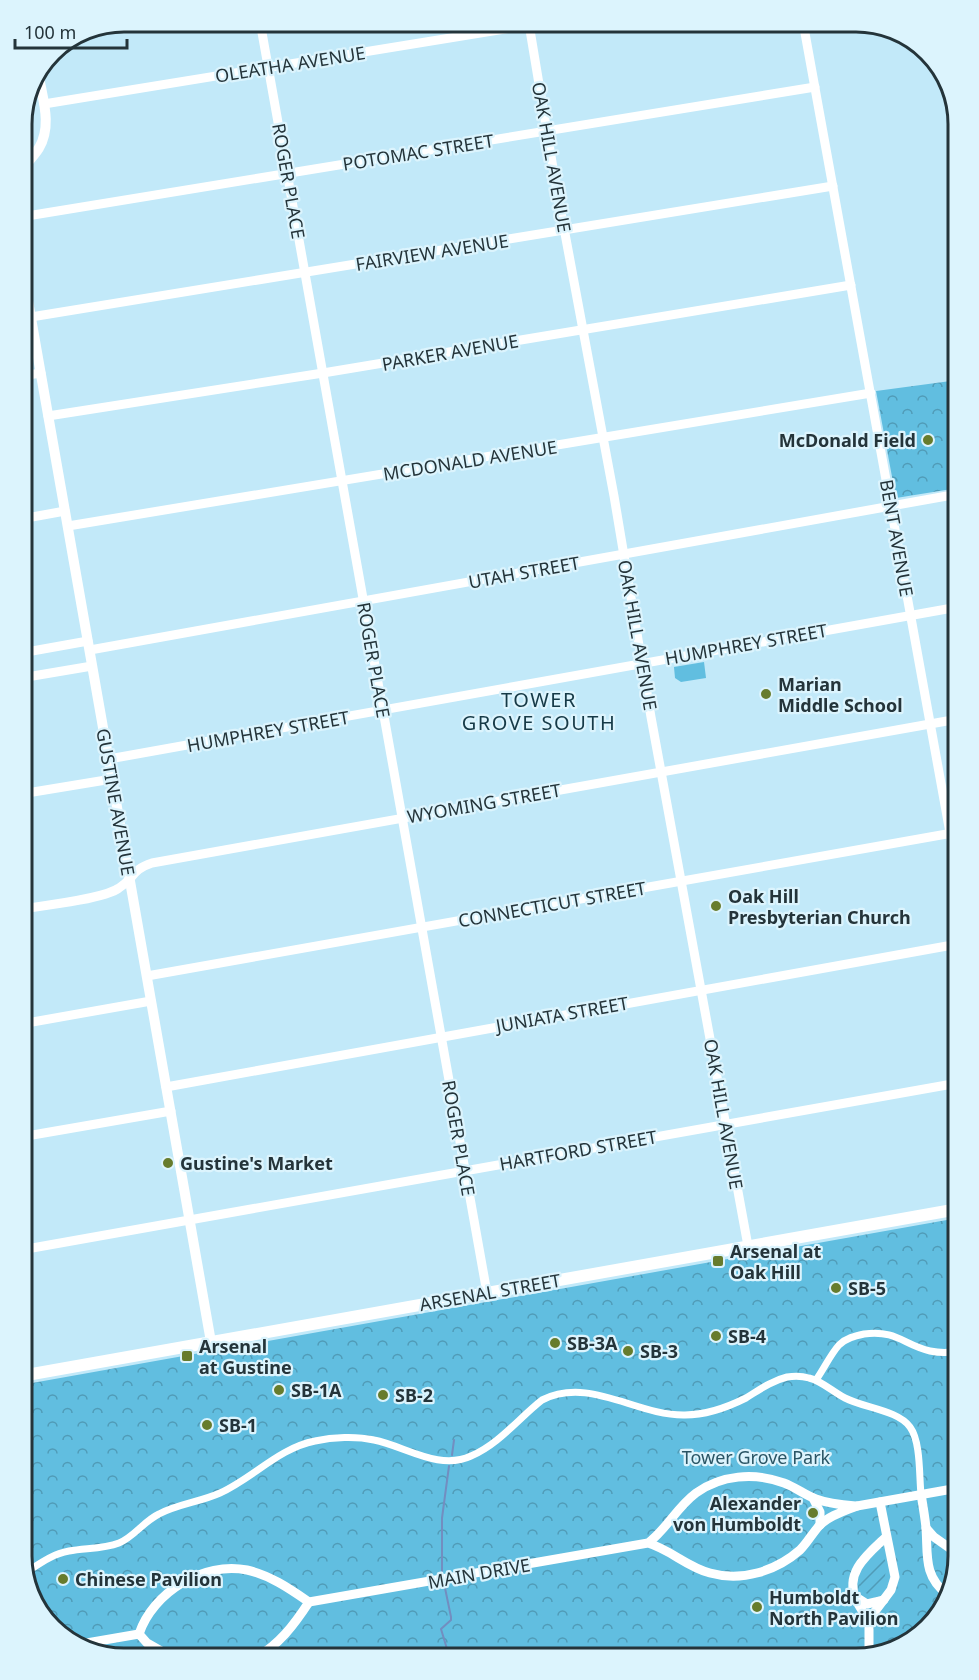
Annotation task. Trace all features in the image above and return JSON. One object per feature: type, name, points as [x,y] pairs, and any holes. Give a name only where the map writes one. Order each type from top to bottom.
[{"type":"main road","name":"ARSENAL STREET","points":[[32,1374],[947,1211]]},
{"type":"street","name":"ROGER PLACE","points":[[262,32],[487,1293]]},
{"type":"street","name":"OLEATHA AVENUE","points":[[44,104],[487,32]]},
{"type":"street","name":"OAK HILL AVENUE","points":[[532,32],[642,663],[748,1246]]},
{"type":"street","name":"BENT AVENUE","points":[[805,32],[930,724],[947,800]]},
{"type":"street","points":[[32,155],[42,142],[46,127],[40,84]]},
{"type":"street","name":"POTOMAC STREET","points":[[32,215],[815,87]]},
{"type":"street","name":"FAIRVIEW AVENUE","points":[[32,317],[833,186]]},
{"type":"street","name":"PARKER AVENUE","points":[[48,416],[323,373],[851,285]]},
{"type":"street","name":"GUSTINE AVENUE","points":[[32,323],[211,1342]]},
{"type":"street","points":[[32,374],[41,373]]},
{"type":"street","name":"MCDONALD AVENUE","points":[[68,526],[871,393]]},
{"type":"street","name":"UTAH STREET","points":[[32,652],[89,646],[364,601],[947,496]]},
{"type":"street","points":[[32,517],[65,511]]},
{"type":"street","name":"HUMPHREY STREET","points":[[109,759],[947,609]]},
{"type":"street","points":[[32,676],[92,666]]},
{"type":"street","name":"WYOMING STREET","points":[[32,907],[106,894],[120,888],[138,869],[152,863],[947,721]]},
{"type":"street","points":[[32,792],[112,779]]},
{"type":"street","name":"CONNECTICUT STREET","points":[[147,976],[947,833]]},
{"type":"street","name":"JUNIATA STREET","points":[[166,1087],[947,946]]},
{"type":"street","points":[[32,1021],[151,1001]]},
{"type":"street","name":"HARTFORD STREET","points":[[32,1248],[947,1085]]},
{"type":"street","points":[[32,1135],[171,1111]]},
{"type":"street","points":[[816,1380],[839,1345],[859,1335],[883,1333],[929,1351],[947,1353]]},
{"type":"street","points":[[32,1569],[56,1554],[103,1548],[121,1542],[159,1514],[219,1493],[245,1479],[288,1450],[312,1441],[342,1438],[371,1439],[426,1456],[458,1460],[479,1452],[505,1433],[542,1400],[560,1394],[583,1392],[596,1394],[645,1409],[683,1415],[722,1407],[747,1397],[772,1383],[788,1377],[801,1376],[816,1380],[847,1399],[865,1407],[889,1413],[907,1423],[916,1439],[928,1569],[936,1584],[942,1589]]},
{"type":"street","points":[[648,1543],[655,1538],[686,1501],[706,1487],[729,1479],[754,1476],[769,1479],[789,1485],[813,1498],[835,1504],[857,1506]]},
{"type":"street","points":[[648,1543],[693,1567],[710,1573],[752,1575],[778,1565],[801,1549],[820,1525],[836,1515],[857,1506],[947,1490]]},
{"type":"street","points":[[813,1498],[820,1512],[820,1525]]},
{"type":"street","points":[[868,1625],[873,1614],[891,1590],[895,1577],[880,1502]]},
{"type":"street","points":[[926,1528],[947,1546]]},
{"type":"street","points":[[869,1648],[868,1625],[854,1595],[852,1580],[863,1560],[886,1537]]},
{"type":"street","name":"MAIN DRIVE","points":[[309,1602],[648,1543]]},
{"type":"street","points":[[139,1634],[142,1625],[158,1604],[174,1588],[192,1577],[229,1568],[248,1570],[285,1586],[309,1602],[289,1632],[271,1648]]},
{"type":"street","points":[[854,1595],[867,1604],[884,1600]]},
{"type":"street","points":[[90,1642],[139,1634]]},
{"type":"street","points":[[139,1634],[156,1648]]},
{"type":"green space","points":[[947,381],[947,490],[896,498],[876,391]]},
{"type":"green space","points":[[704,662],[706,678],[681,682],[675,678],[674,667]]},
{"type":"green space","name":"Tower Grove Park","points":[[947,1220],[947,1569],[941,1592],[932,1608],[916,1626],[896,1639],[868,1648],[105,1647],[83,1639],[63,1626],[47,1608],[35,1581],[32,1569],[32,1383]]},
{"type":"green space","points":[[881,1551],[886,1566],[885,1577],[877,1592],[867,1594],[860,1586],[862,1576]]},
{"type":"waterway","points":[[452,1455],[454,1440]]},
{"type":"waterway","points":[[442,1571],[442,1518],[449,1466]]},
{"type":"waterway","points":[[445,1588],[451,1617],[451,1620],[441,1629],[447,1648]]},
{"type":"place","name":"McDonald Field","points":[[928,440]]},
{"type":"place","name":"Marian Middle School","points":[[766,694]]},
{"type":"place","name":"Oak Hill Presbyterian Church","points":[[716,906]]},
{"type":"place","name":"Gustine's Market","points":[[168,1163]]},
{"type":"place","name":"Arsenal at Oak Hill","points":[[718,1261]]},
{"type":"place","name":"SB-5","points":[[836,1288]]},
{"type":"place","name":"SB-4","points":[[716,1336]]},
{"type":"place","name":"SB-3A","points":[[555,1343]]},
{"type":"place","name":"SB-3","points":[[628,1351]]},
{"type":"place","name":"Arsenal at Gustine","points":[[187,1356]]},
{"type":"place","name":"SB-1A","points":[[279,1390]]},
{"type":"place","name":"SB-2","points":[[383,1395]]},
{"type":"place","name":"SB-1","points":[[207,1425]]},
{"type":"place","name":"Alexander von Humboldt","points":[[813,1513]]},
{"type":"place","name":"Chinese Pavilion","points":[[63,1579]]},
{"type":"place","name":"Humboldt North Pavilion","points":[[757,1607]]},
{"type":"district","name":"TOWER GROVE SOUTH","points":[[539,710]]}]
